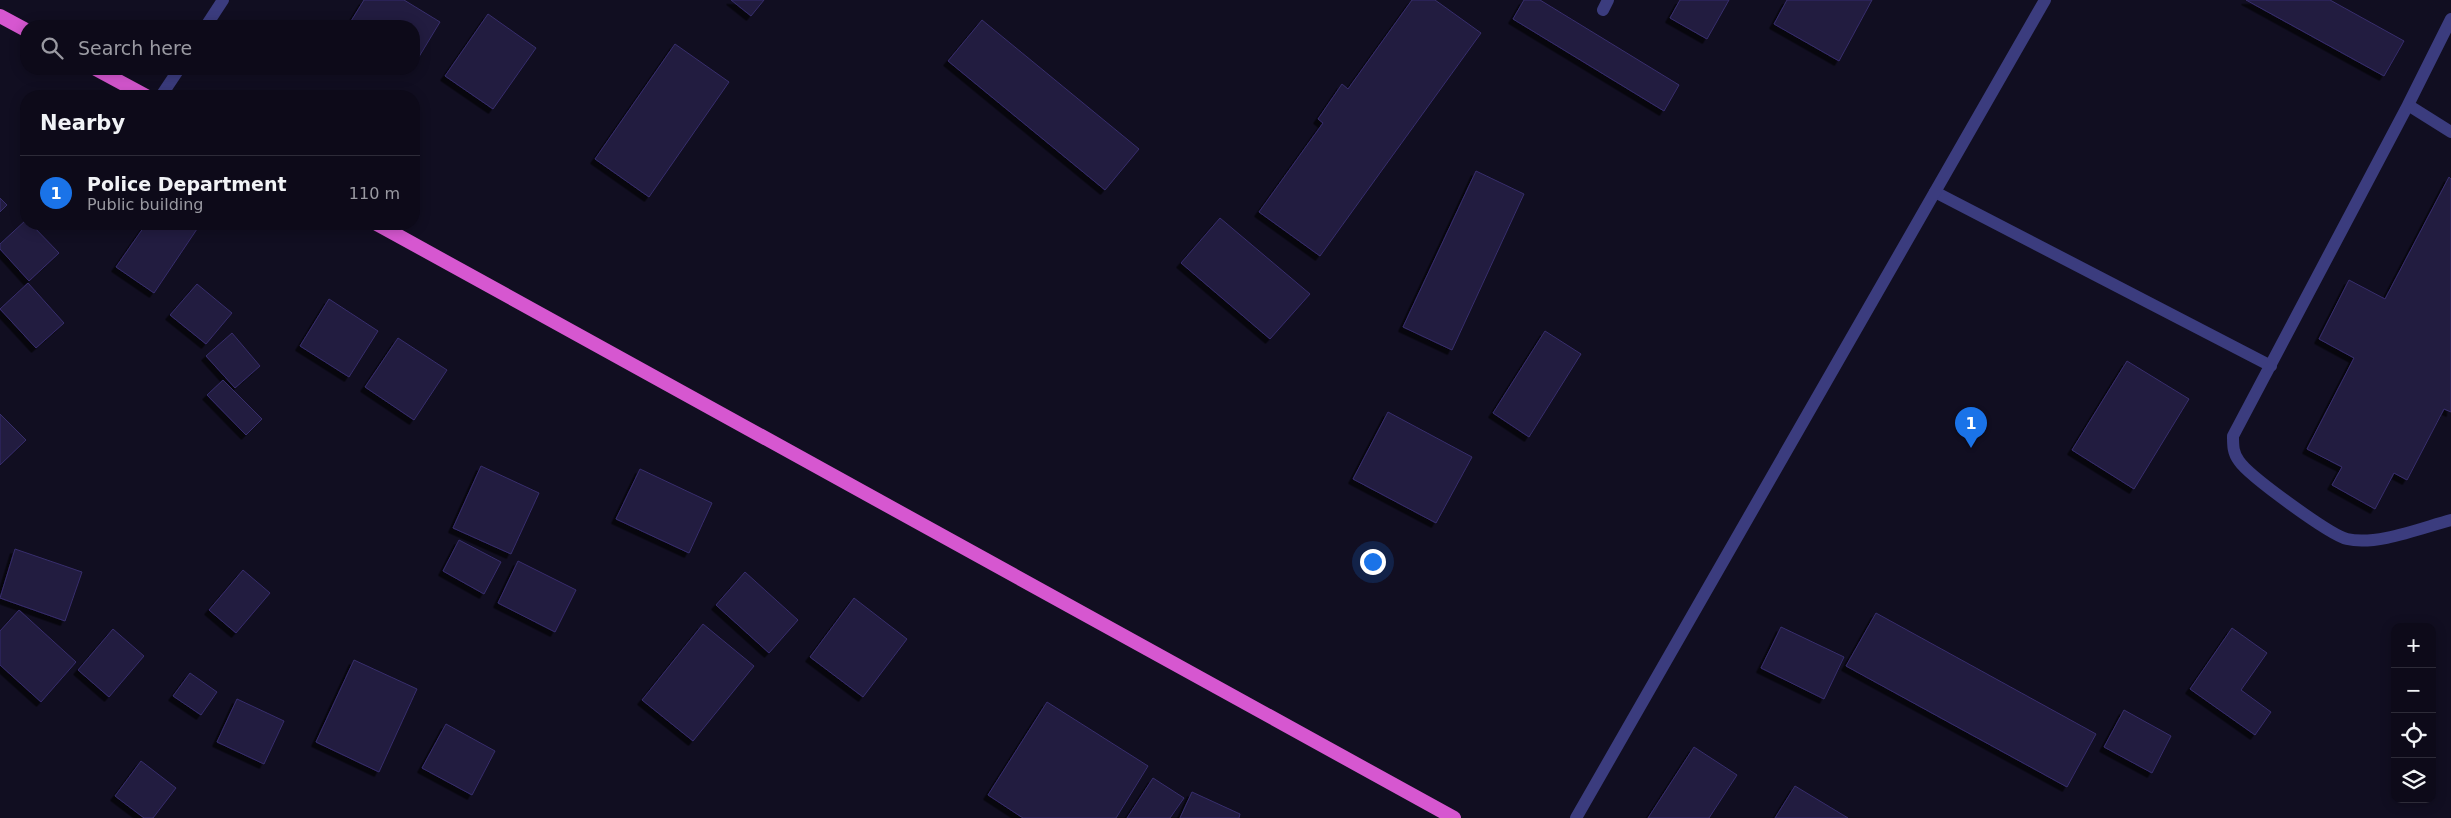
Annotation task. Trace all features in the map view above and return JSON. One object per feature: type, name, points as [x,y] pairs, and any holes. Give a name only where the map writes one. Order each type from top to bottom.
[{"type":"highway","points":[[0,16],[20,27]]},
{"type":"highway","points":[[107,75],[135,90]]},
{"type":"highway","points":[[388,230],[1454,818]]},
{"type":"street","points":[[210,20],[222,0]]},
{"type":"street","points":[[1576,818],[2045,0]]},
{"type":"street","points":[[2451,19],[2408,105],[2233,436],[2232,450],[2239,463],[2278,496],[2345,539],[2370,540],[2451,520]]},
{"type":"street","points":[[165,90],[175,75]]},
{"type":"street","points":[[2408,105],[2451,132]]},
{"type":"street","points":[[1935,192],[2271,366]]},
{"type":"building","points":[[364,0],[404,0],[440,22],[420,55],[420,20],[352,20]]},
{"type":"building","points":[[731,0],[764,0],[751,16]]},
{"type":"building","points":[[1412,0],[1435,0],[1481,33],[1320,256],[1259,212],[1323,123],[1318,119],[1342,84],[1348,89]]},
{"type":"building","points":[[1524,0],[1540,0],[1679,85],[1664,111],[1513,19]]},
{"type":"building","points":[[1680,0],[1729,0],[1707,39],[1670,18]]},
{"type":"building","points":[[1787,0],[1872,0],[1839,61],[1774,24]]},
{"type":"building","points":[[2246,0],[2330,0],[2404,41],[2384,76]]},
{"type":"building","points":[[488,14],[536,48],[493,109],[445,76]]},
{"type":"building","points":[[982,20],[1139,149],[1105,190],[948,61]]},
{"type":"building","points":[[675,44],[729,82],[649,197],[595,159]]},
{"type":"building","points":[[1476,171],[1524,194],[1452,350],[1403,327]]},
{"type":"building","points":[[2449,177],[2451,179],[2451,412],[2444,409],[2407,480],[2394,473],[2375,509],[2332,485],[2342,467],[2307,449],[2354,358],[2319,339],[2349,280],[2385,299]]},
{"type":"building","points":[[0,198],[7,205],[0,212]]},
{"type":"building","points":[[1220,218],[1310,294],[1270,339],[1181,263]]},
{"type":"building","points":[[20,226],[20,230],[37,230],[59,253],[29,281],[0,249],[0,244]]},
{"type":"building","points":[[142,230],[196,230],[154,293],[116,267]]},
{"type":"building","points":[[28,283],[64,323],[36,348],[0,309]]},
{"type":"building","points":[[197,284],[232,313],[206,344],[170,315]]},
{"type":"building","points":[[329,299],[378,331],[349,377],[300,346]]},
{"type":"building","points":[[1545,331],[1581,354],[1529,437],[1493,413]]},
{"type":"building","points":[[232,333],[260,366],[235,388],[206,356]]},
{"type":"building","points":[[398,338],[447,370],[414,420],[365,387]]},
{"type":"building","points":[[2127,361],[2189,399],[2134,489],[2072,450]]},
{"type":"building","points":[[223,380],[262,419],[246,435],[207,395]]},
{"type":"building","points":[[1388,412],[1472,457],[1436,523],[1353,479]]},
{"type":"building","points":[[0,414],[26,440],[0,465]]},
{"type":"building","points":[[481,466],[539,493],[511,554],[453,528]]},
{"type":"building","points":[[640,469],[712,503],[689,553],[616,519]]},
{"type":"building","points":[[459,540],[501,562],[484,594],[443,571]]},
{"type":"building","points":[[15,549],[82,572],[65,621],[0,598]]},
{"type":"building","points":[[518,561],[576,590],[555,632],[498,603]]},
{"type":"building","points":[[243,570],[270,593],[236,633],[209,610]]},
{"type":"building","points":[[745,572],[798,620],[769,653],[716,605]]},
{"type":"building","points":[[854,598],[907,639],[863,697],[810,657]]},
{"type":"building","points":[[19,610],[76,662],[41,702],[0,665],[0,631]]},
{"type":"building","points":[[1876,613],[2096,734],[2067,787],[1846,666]]},
{"type":"building","points":[[703,624],[754,666],[693,741],[642,700]]},
{"type":"building","points":[[1781,627],[1844,657],[1824,699],[1761,668]]},
{"type":"building","points":[[2232,628],[2267,653],[2241,690],[2271,712],[2255,735],[2190,689]]},
{"type":"building","points":[[113,629],[144,656],[109,697],[78,670]]},
{"type":"building","points":[[354,660],[417,689],[379,772],[316,742]]},
{"type":"building","points":[[190,673],[217,692],[201,715],[173,696]]},
{"type":"building","points":[[237,699],[284,721],[264,764],[217,742]]},
{"type":"building","points":[[1047,702],[1148,766],[1116,818],[1023,818],[988,795]]},
{"type":"building","points":[[2124,710],[2171,736],[2152,773],[2104,747]]},
{"type":"building","points":[[446,724],[495,751],[472,795],[422,768]]},
{"type":"building","points":[[1694,747],[1737,775],[1709,818],[1648,818]]},
{"type":"building","points":[[141,761],[176,788],[153,818],[144,818],[115,796]]},
{"type":"building","points":[[1153,778],[1184,798],[1170,818],[1127,818]]},
{"type":"building","points":[[1795,786],[1848,818],[1775,818]]},
{"type":"building","points":[[1192,792],[1240,814],[1239,818],[1180,818]]},
{"type":"place","name":"Police Department","points":[[1971,448]]}]
